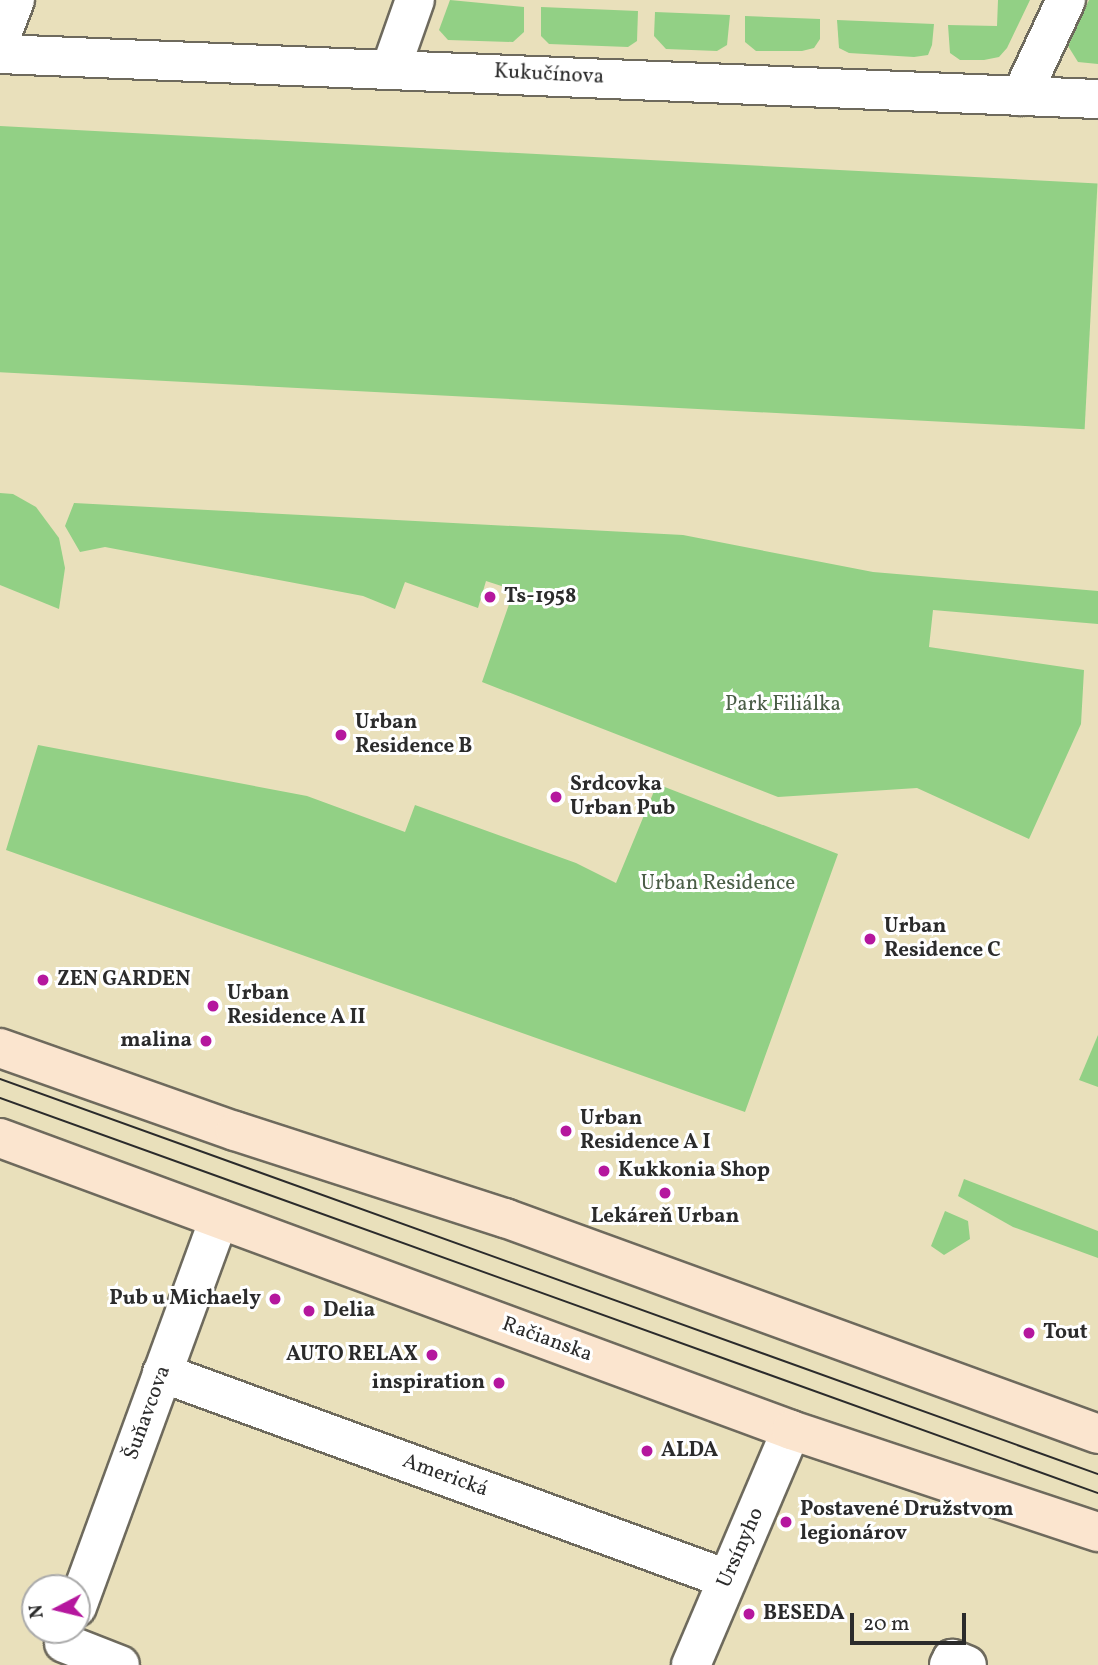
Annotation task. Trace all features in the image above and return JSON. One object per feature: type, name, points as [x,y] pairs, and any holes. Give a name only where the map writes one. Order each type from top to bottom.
[{"type":"main road","points":[[0,1048],[235,1131],[505,1218],[1098,1434]]},
{"type":"main road","name":"Račianska","points":[[0,1138],[791,1430],[1098,1532]]},
{"type":"street","points":[[0,40],[15,0]]},
{"type":"street","points":[[391,68],[415,0]]},
{"type":"street","points":[[1021,96],[1066,0]]},
{"type":"street","name":"Kukučínova","points":[[0,54],[1098,99]]},
{"type":"street","name":"Šuňavcova","points":[[89,1574],[219,1219]]},
{"type":"street","name":"Americká","points":[[162,1373],[727,1579]]},
{"type":"street","name":"Ursínyho","points":[[691,1665],[791,1430]]},
{"type":"street","points":[[63,1646],[120,1665]]},
{"type":"street","points":[[949,1665],[952,1659],[967,1665]]},
{"type":"green space","points":[[450,0],[524,7],[524,32],[513,42],[448,40],[439,30]]},
{"type":"green space","points":[[998,0],[1030,0],[1007,48],[999,57],[960,60],[950,53],[948,25],[997,26]]},
{"type":"green space","points":[[1089,0],[1098,0],[1098,64],[1078,62],[1068,46]]},
{"type":"green space","points":[[541,7],[638,11],[637,41],[628,47],[549,44],[541,36]]},
{"type":"green space","points":[[655,12],[730,15],[727,45],[717,51],[666,49],[654,36]]},
{"type":"green space","points":[[745,16],[820,19],[820,39],[814,48],[802,51],[756,51],[745,42]]},
{"type":"green space","points":[[837,20],[934,24],[932,45],[928,55],[914,57],[849,53],[839,48]]},
{"type":"green space","points":[[0,126],[1097,184],[1085,429],[0,372]]},
{"type":"green space","points":[[0,493],[13,494],[36,507],[59,538],[65,568],[59,609],[0,585]]},
{"type":"green space","name":"Park Filiálka","points":[[74,503],[683,535],[873,572],[1098,591],[1098,624],[933,610],[929,647],[1084,670],[1081,724],[1029,839],[917,788],[778,797],[482,682],[514,590],[486,581],[478,608],[405,582],[395,609],[363,596],[105,547],[80,552],[65,526]]},
{"type":"green space","name":"Urban Residence","points":[[38,745],[307,796],[405,832],[415,805],[576,863],[616,883],[657,784],[838,854],[745,1112],[6,850]]},
{"type":"green space","points":[[1098,1035],[1098,1087],[1079,1080]]},
{"type":"green space","points":[[964,1179],[1098,1231],[1098,1258],[1013,1227],[958,1196]]},
{"type":"green space","points":[[945,1211],[968,1221],[970,1239],[944,1255],[931,1246]]},
{"type":"tram line","points":[[0,1079],[1098,1474]]},
{"type":"tram line","points":[[0,1098],[1098,1493]]},
{"type":"place","name":"Ts-1958","points":[[490,597]]},
{"type":"place","name":"Urban Residence B","points":[[341,735]]},
{"type":"place","name":"Srdcovka Urban Pub","points":[[556,797]]},
{"type":"place","name":"Urban Residence C","points":[[870,939]]},
{"type":"place","name":"ZEN GARDEN","points":[[43,980]]},
{"type":"place","name":"Urban Residence A II","points":[[213,1006]]},
{"type":"place","name":"malina","points":[[206,1041]]},
{"type":"place","name":"Urban Residence A I","points":[[566,1131]]},
{"type":"place","name":"Kukkonia Shop","points":[[604,1171]]},
{"type":"place","name":"Lekáreň Urban","points":[[665,1193]]},
{"type":"place","name":"Pub u Michaely","points":[[275,1299]]},
{"type":"place","name":"Delia","points":[[309,1311]]},
{"type":"place","name":"Tout","points":[[1029,1333]]},
{"type":"place","name":"AUTO RELAX","points":[[432,1355]]},
{"type":"place","name":"inspiration","points":[[499,1383]]},
{"type":"place","name":"ALDA","points":[[647,1451]]},
{"type":"place","name":"Postavené Družstvom legionárov","points":[[786,1522]]},
{"type":"place","name":"BESEDA","points":[[749,1614]]}]
